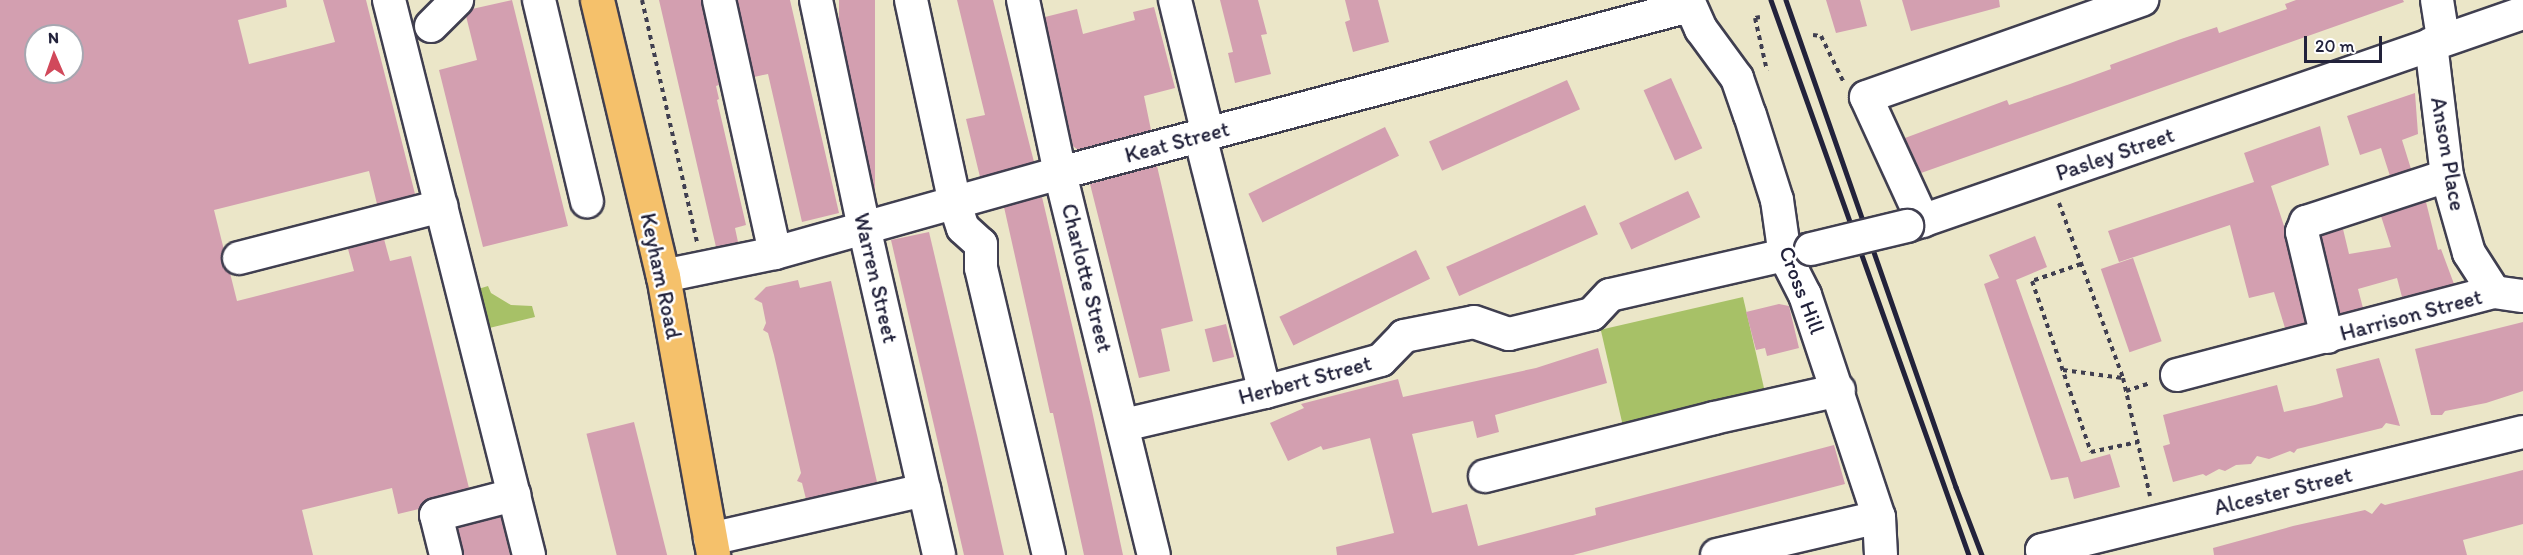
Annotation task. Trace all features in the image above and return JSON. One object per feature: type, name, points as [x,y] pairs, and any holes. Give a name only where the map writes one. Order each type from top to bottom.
[{"type":"main road","name":"Keyham Road","points":[[597,0],[663,276],[712,547]]},
{"type":"street","points":[[389,0],[529,555]]},
{"type":"street","points":[[431,26],[457,0]]},
{"type":"street","points":[[539,0],[587,201]]},
{"type":"street","points":[[719,0],[775,253]]},
{"type":"street","name":"Warren Street","points":[[816,0],[864,227],[939,555]]},
{"type":"street","points":[[911,0],[956,204],[963,228],[981,244],[984,279],[1049,555]]},
{"type":"street","points":[[1175,0],[1204,135],[1265,392]]},
{"type":"street","points":[[1915,224],[1866,97],[2142,0]]},
{"type":"street","name":"Anson Place","points":[[2437,0],[2443,40],[2447,176],[2469,253],[2509,294]]},
{"type":"street","name":"Charlotte Street","points":[[1030,2],[1060,173],[1124,425],[1154,555]]},
{"type":"street","name":"Keat Street","points":[[663,276],[775,253],[1060,173],[1689,3]]},
{"type":"street","name":"Cross Hill","points":[[1689,3],[1701,29],[1737,78],[1777,200],[1798,253],[1805,295],[1839,390],[1879,517],[1881,555]]},
{"type":"street","name":"Pasley Street","points":[[1798,253],[1915,224],[2523,13]]},
{"type":"street","name":"Harrison Street","points":[[2327,337],[2302,232],[2306,222],[2447,176]]},
{"type":"street","points":[[238,258],[441,206]]},
{"type":"street","name":"Herbert Street","points":[[1124,425],[1265,392],[1381,360],[1404,336],[1474,322],[1509,334],[1592,314],[1610,295],[1798,253]]},
{"type":"street","name":"Harrison Street","points":[[2176,375],[2509,294]]},
{"type":"street","points":[[1485,476],[1714,417],[1839,390]]},
{"type":"street","name":"Alcester Street","points":[[2043,552],[2523,432]]},
{"type":"street","points":[[712,547],[924,490]]},
{"type":"street","points":[[446,555],[436,514],[514,495]]},
{"type":"street","points":[[1718,555],[1879,517]]},
{"type":"path","points":[[642,0],[698,246]]},
{"type":"path","points":[[1813,35],[1821,36],[1853,101],[1866,97]]},
{"type":"path","points":[[2049,177],[2123,378],[2156,522]]},
{"type":"path","points":[[2081,264],[2032,281],[2091,452],[2138,442]]},
{"type":"path","points":[[2063,370],[2123,378]]},
{"type":"green space","points":[[488,286],[491,293],[511,305],[532,306],[535,317],[485,329],[475,290]]},
{"type":"green space","points":[[1743,297],[1766,395],[1623,428],[1601,330]]},
{"type":"building","points":[[0,0],[286,0],[287,7],[238,20],[249,64],[335,42],[323,0],[366,0],[415,194],[377,204],[369,171],[214,210],[224,250],[221,262],[230,273],[237,301],[354,271],[348,249],[384,239],[390,261],[411,256],[469,488],[432,498],[419,509],[398,514],[392,488],[302,510],[313,555],[0,555]]},
{"type":"building","points":[[512,0],[568,226],[483,247],[439,70],[477,60],[466,16],[472,9]]},
{"type":"building","points":[[659,0],[702,0],[719,85],[716,86],[719,99],[717,100],[746,225],[735,228],[738,242],[716,247]]},
{"type":"building","points":[[737,0],[790,0],[839,213],[802,222],[768,74],[754,77]]},
{"type":"building","points":[[839,0],[875,0],[875,202],[839,202]]},
{"type":"building","points":[[957,0],[993,0],[1034,162],[980,177],[966,119],[985,115]]},
{"type":"building","points":[[1220,0],[1258,0],[1267,34],[1261,35],[1271,74],[1235,83],[1228,53],[1233,52]]},
{"type":"building","points":[[1345,0],[1378,0],[1389,42],[1353,52],[1345,22],[1350,20]]},
{"type":"building","points":[[1826,0],[1860,0],[1867,26],[1836,33]]},
{"type":"building","points":[[1902,0],[1999,0],[2000,7],[1911,31]]},
{"type":"building","points":[[2296,0],[2403,0],[2404,2],[1921,173],[1905,138],[2007,100],[2009,105],[2070,84],[2111,69],[2110,65],[2181,39],[2217,27],[2219,33],[2287,9],[2285,4]]},
{"type":"building","points":[[1154,7],[1175,88],[1144,96],[1151,130],[1078,150],[1073,146],[1045,17],[1077,9],[1083,34],[1135,20],[1133,12]]},
{"type":"building","points":[[1671,78],[1702,148],[1675,161],[1644,90]]},
{"type":"building","points":[[1567,80],[1580,109],[1442,171],[1429,141]]},
{"type":"building","points":[[2415,93],[2418,134],[2402,140],[2411,169],[2390,176],[2381,148],[2360,155],[2347,116]]},
{"type":"building","points":[[2320,126],[2329,165],[2271,186],[2285,229],[2305,323],[2285,328],[2274,292],[2249,298],[2230,225],[2119,262],[2108,231],[2254,182],[2244,153]]},
{"type":"building","points":[[1385,127],[1399,156],[1262,222],[1248,194]]},
{"type":"building","points":[[1157,166],[1193,321],[1161,329],[1170,371],[1139,378],[1090,184]]},
{"type":"building","points":[[1688,191],[1700,217],[1631,249],[1619,223]]},
{"type":"building","points":[[1042,197],[1123,555],[1084,555],[1053,413],[1050,413],[1004,207]]},
{"type":"building","points":[[2426,202],[2438,250],[2441,249],[2454,284],[2402,297],[2397,278],[2358,289],[2363,308],[2340,314],[2321,236],[2343,229],[2349,254],[2391,247],[2381,216]]},
{"type":"building","points":[[1585,205],[1598,234],[1459,296],[1446,267]]},
{"type":"building","points":[[929,232],[1004,555],[964,555],[891,240]]},
{"type":"building","points":[[2035,236],[2047,267],[2016,280],[2081,462],[2110,454],[2120,487],[2074,499],[2068,477],[2051,480],[1984,284],[1999,278],[1989,255]]},
{"type":"building","points":[[1416,250],[1430,279],[1293,345],[1279,317]]},
{"type":"building","points":[[2133,258],[2162,341],[2130,352],[2101,269]]},
{"type":"building","points":[[798,280],[800,288],[831,281],[877,482],[806,499],[802,483],[797,481],[801,473],[774,355],[768,333],[763,330],[766,323],[762,303],[754,299],[766,287]]},
{"type":"building","points":[[1779,304],[1789,306],[1799,348],[1767,356],[1765,348],[1756,350],[1746,312]]},
{"type":"building","points":[[2523,322],[2523,391],[2486,403],[2445,411],[2442,415],[2431,415],[2415,349]]},
{"type":"building","points":[[1226,324],[1234,357],[1213,362],[1205,329]]},
{"type":"building","points":[[1598,348],[1607,383],[1495,415],[1499,432],[1477,438],[1473,421],[1412,434],[1432,513],[1467,504],[1478,546],[1596,515],[1595,508],[1834,445],[1845,484],[1573,555],[1337,555],[1336,547],[1394,533],[1370,438],[1323,450],[1321,446],[1288,461],[1270,423],[1304,408],[1301,404],[1398,379],[1403,397],[1536,368]]},
{"type":"building","points":[[2379,358],[2400,426],[2386,423],[2382,428],[2297,449],[2294,453],[2290,451],[2269,459],[2257,456],[2251,464],[2236,465],[2225,471],[2219,469],[2206,476],[2203,474],[2173,482],[2163,446],[2170,444],[2163,415],[2277,385],[2284,412],[2315,405],[2343,397],[2336,369]]},
{"type":"building","points":[[634,422],[667,555],[617,555],[586,434]]},
{"type":"building","points":[[2523,470],[2523,524],[2463,540],[2467,555],[2214,555],[2213,548],[2293,526],[2365,510],[2372,514],[2381,503],[2385,505]]},
{"type":"building","points":[[501,517],[510,555],[463,555],[458,528]]},
{"type":"railway","points":[[1771,0],[1969,555]]},
{"type":"railway","points":[[1786,0],[1956,487],[1982,555]]}]
